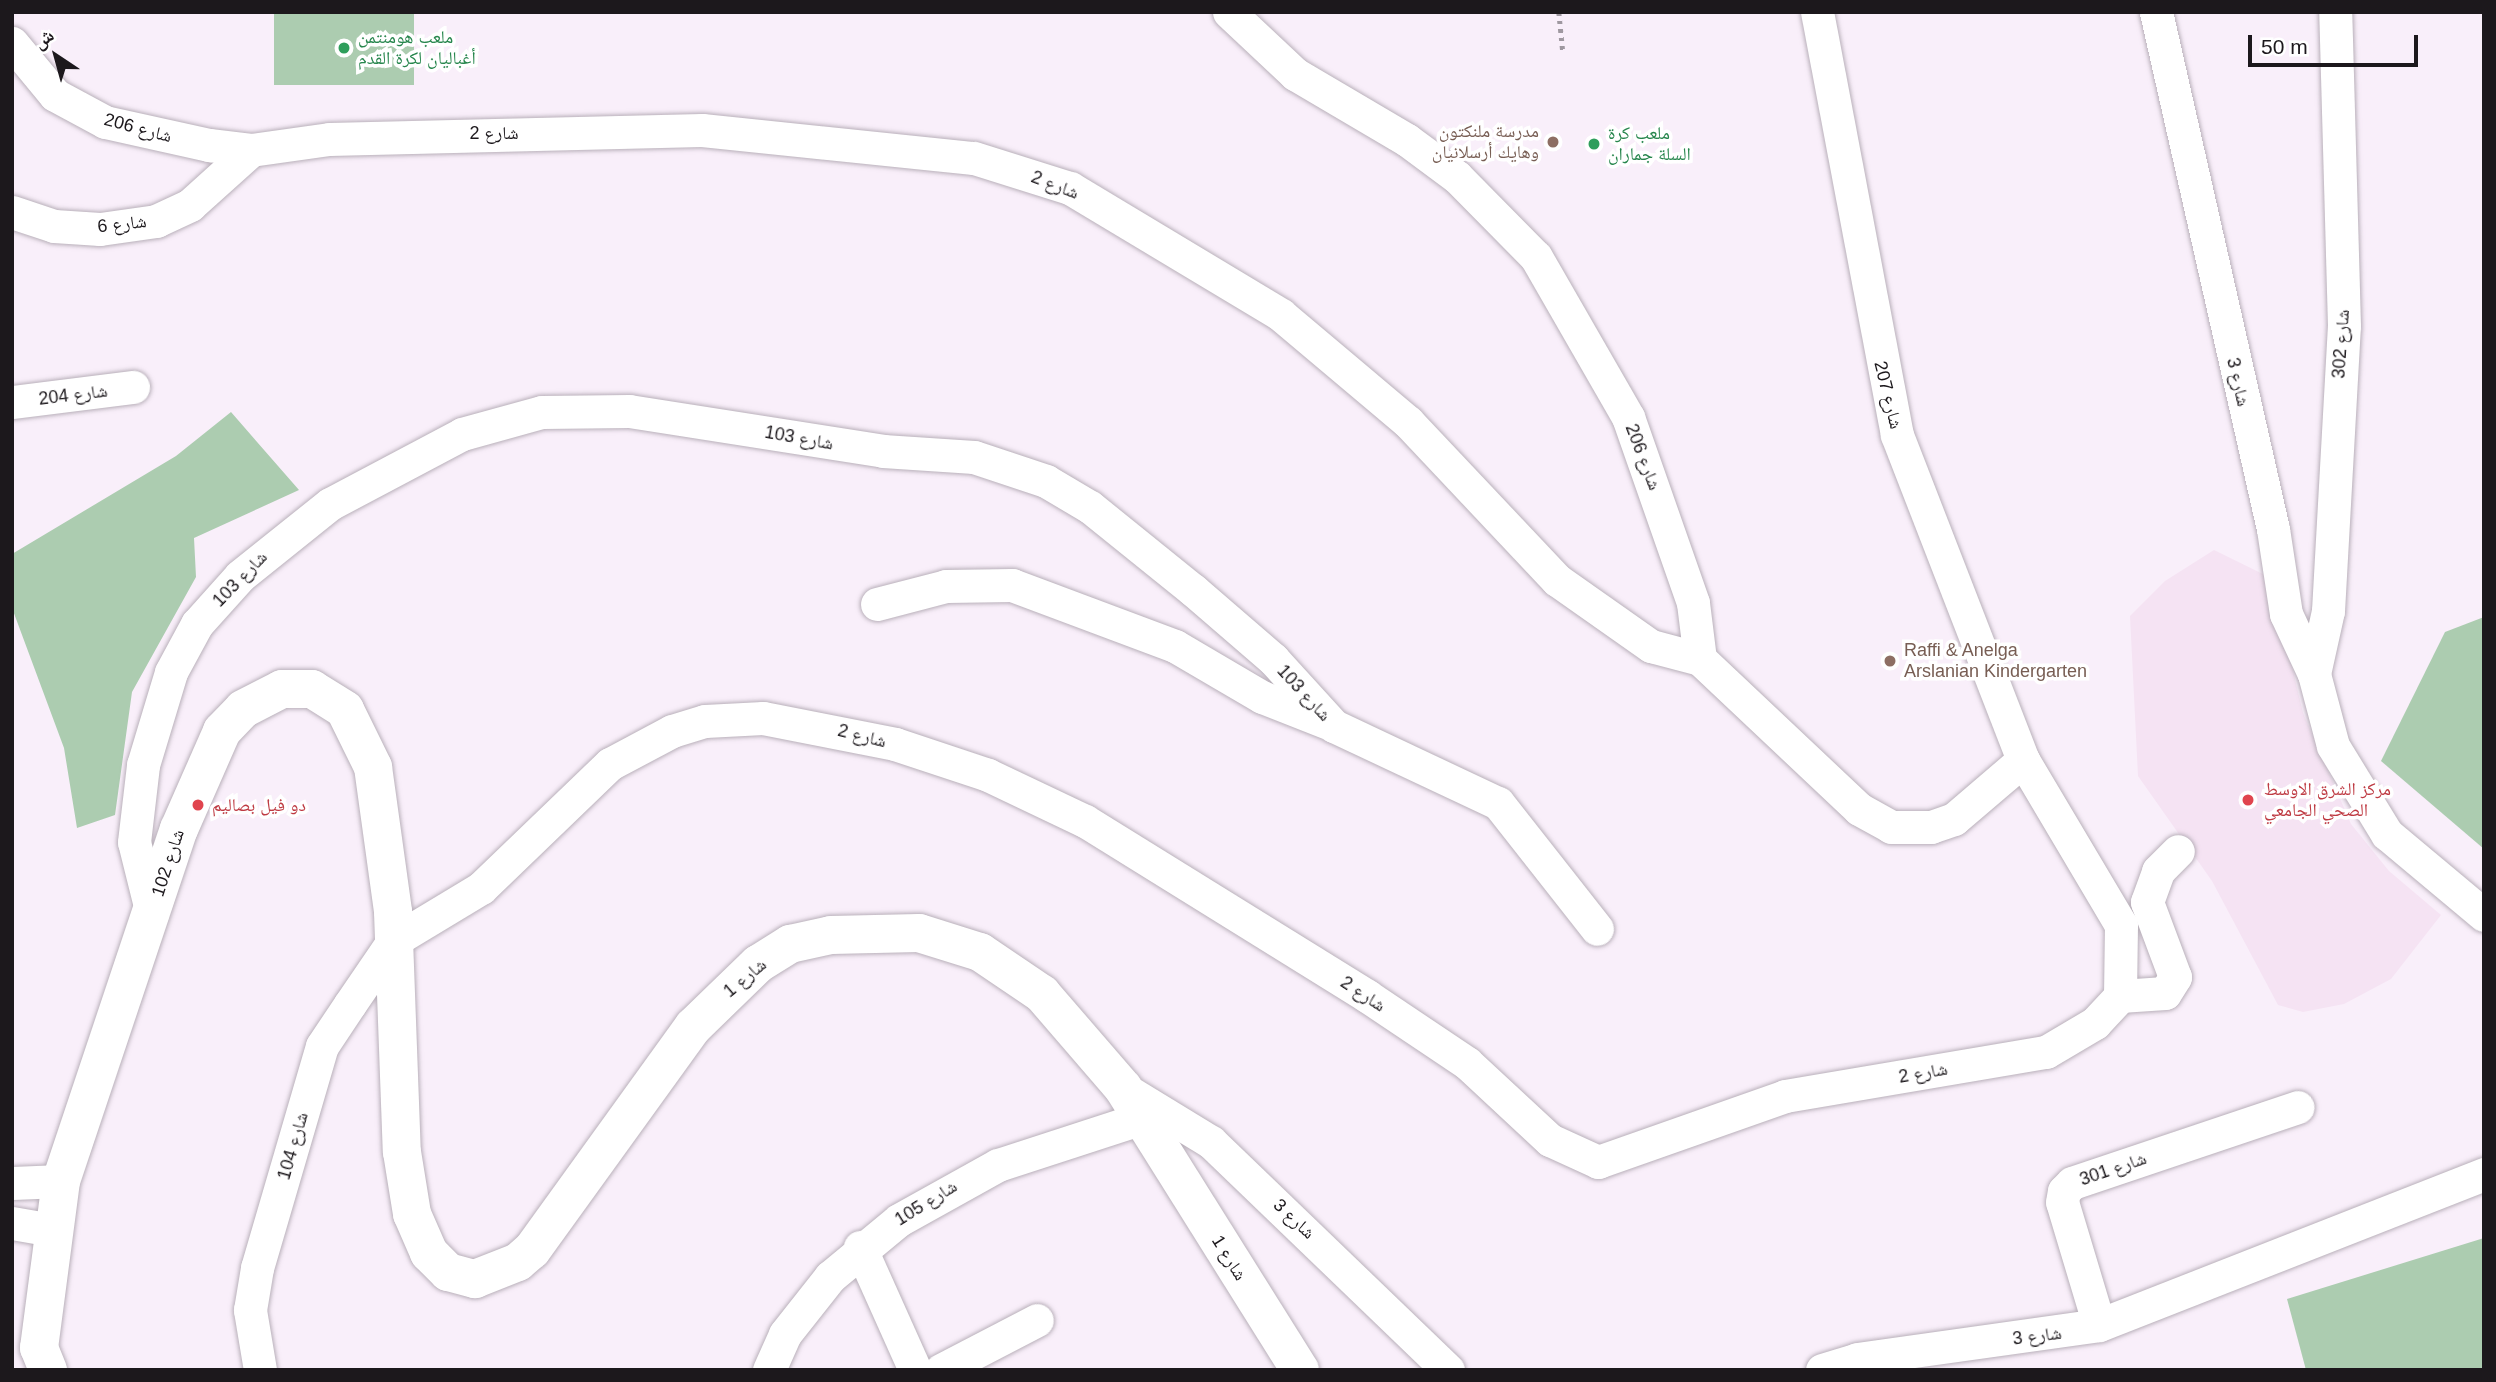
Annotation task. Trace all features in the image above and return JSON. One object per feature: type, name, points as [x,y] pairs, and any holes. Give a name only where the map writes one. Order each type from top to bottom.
[{"type":"main road","name":"شارع 102","points":[[43,1359],[52,1230],[61,1181],[202,766],[222,731],[262,696],[312,689],[353,718],[367,749],[379,794],[393,941]]},
{"type":"main road","name":"شارع 1","points":[[393,941],[402,1153],[412,1214],[429,1253],[448,1272],[475,1279],[518,1262],[532,1250],[693,1027],[758,964],[790,944],[877,929],[919,933],[980,951],[1042,994],[1133,1103],[1300,1370]]},
{"type":"main road","points":[[12,1300],[43,1359]]},
{"type":"street","name":"شارع 206","points":[[1229,12],[1295,74],[1407,140],[1457,177],[1551,276],[1628,417],[1693,603],[1700,659]]},
{"type":"street","name":"شارع 207","points":[[1817,12],[1898,435],[2023,760]]},
{"type":"street","name":"شارع 3","points":[[2156,12],[2273,529],[2286,614],[2314,674],[2333,746],[2387,834],[2484,915]]},
{"type":"street","name":"شارع 302","points":[[2314,674],[2328,611],[2344,326],[2335,12]]},
{"type":"street","name":"شارع 206","points":[[12,43],[55,95],[105,122],[251,150]]},
{"type":"street","name":"شارع 2","points":[[251,150],[342,138],[702,130],[974,158],[1070,188],[1281,315],[1408,422],[1557,580],[1651,646],[1700,659]]},
{"type":"street","name":"شارع 6","points":[[12,212],[89,228],[156,221],[190,205],[251,150]]},
{"type":"street","name":"شارع 204","points":[[12,402],[134,387]]},
{"type":"street","name":"شارع 103","points":[[152,914],[134,842],[143,765],[171,672],[197,624],[281,538],[330,504],[462,434],[542,412],[629,411],[883,451],[974,457],[1023,470],[1090,507],[1193,590],[1273,659],[1334,726],[1487,794],[1597,929]]},
{"type":"street","points":[[877,604],[946,586],[1012,585],[1175,646],[1262,696],[1334,726]]},
{"type":"street","points":[[1700,659],[1859,809],[1891,827],[1909,831],[1954,819],[2023,760],[2121,925],[2120,996],[2165,993],[2175,977],[2147,902],[2158,872],[2178,852]]},
{"type":"street","name":"شارع 2","points":[[393,941],[481,888],[610,764],[671,731],[763,718],[895,744],[988,775],[1084,821],[1367,996],[1467,1063],[1550,1140],[1598,1162],[1785,1096],[2046,1052],[2095,1023],[2120,996]]},
{"type":"street","points":[[2333,746],[2484,891]]},
{"type":"street","name":"شارع 104","points":[[260,1370],[250,1310],[257,1268],[322,1046],[393,941]]},
{"type":"street","name":"شارع 3","points":[[1133,1103],[1210,1142],[1448,1370]]},
{"type":"street","name":"شارع 105","points":[[769,1370],[785,1334],[860,1247],[965,1179],[1133,1103]]},
{"type":"street","name":"شارع 301","points":[[2099,1325],[2062,1202],[2064,1191],[2072,1183],[2298,1107]]},
{"type":"street","name":"شارع 3","points":[[1822,1370],[1857,1359],[2099,1325],[2484,1174]]},
{"type":"street","points":[[12,1183],[61,1181]]},
{"type":"street","name":"شارع 3","points":[[2243,1270],[2413,1224],[2484,1194]]},
{"type":"street","points":[[12,1223],[52,1230]]},
{"type":"street","points":[[860,1247],[915,1370]]},
{"type":"street","points":[[941,1370],[1037,1320]]},
{"type":"path","points":[[1559,12],[1563,52]]},
{"type":"shaded area","name":"مركز الشرق الاوسط الصحي الجامعي","points":[[2214,550],[2271,578],[2303,713],[2351,824],[2389,871],[2441,915],[2391,979],[2344,1004],[2303,1012],[2278,1005],[2212,881],[2138,776],[2130,616],[2165,581]]},
{"type":"green space","name":"ملعب هومنتمن أغباليان لكرة القدم","points":[[274,12],[414,12],[414,85],[274,85]]},
{"type":"green space","points":[[231,412],[299,490],[194,538],[196,577],[132,692],[115,815],[77,828],[64,748],[12,608],[12,554],[176,456]]},
{"type":"green space","points":[[2484,617],[2484,849],[2381,761],[2445,632]]},
{"type":"green space","points":[[2484,1238],[2484,1370],[2306,1370],[2287,1299]]},
{"type":"place","name":"ملعب هومنتمن أغباليان لكرة القدم","points":[[344,48]]},
{"type":"place","name":"مدرسة ملنكتون وهايك أرسلانيان","points":[[1553,142]]},
{"type":"place","name":"ملعب كرة السلة جماران","points":[[1594,144]]},
{"type":"place","name":"Raffi & Anelga Arslanian Kindergarten","points":[[1890,661]]},
{"type":"place","name":"مركز الشرق الاوسط الصحي الجامعي","points":[[2248,800]]},
{"type":"place","name":"دو فيل بصاليم","points":[[198,805]]}]
